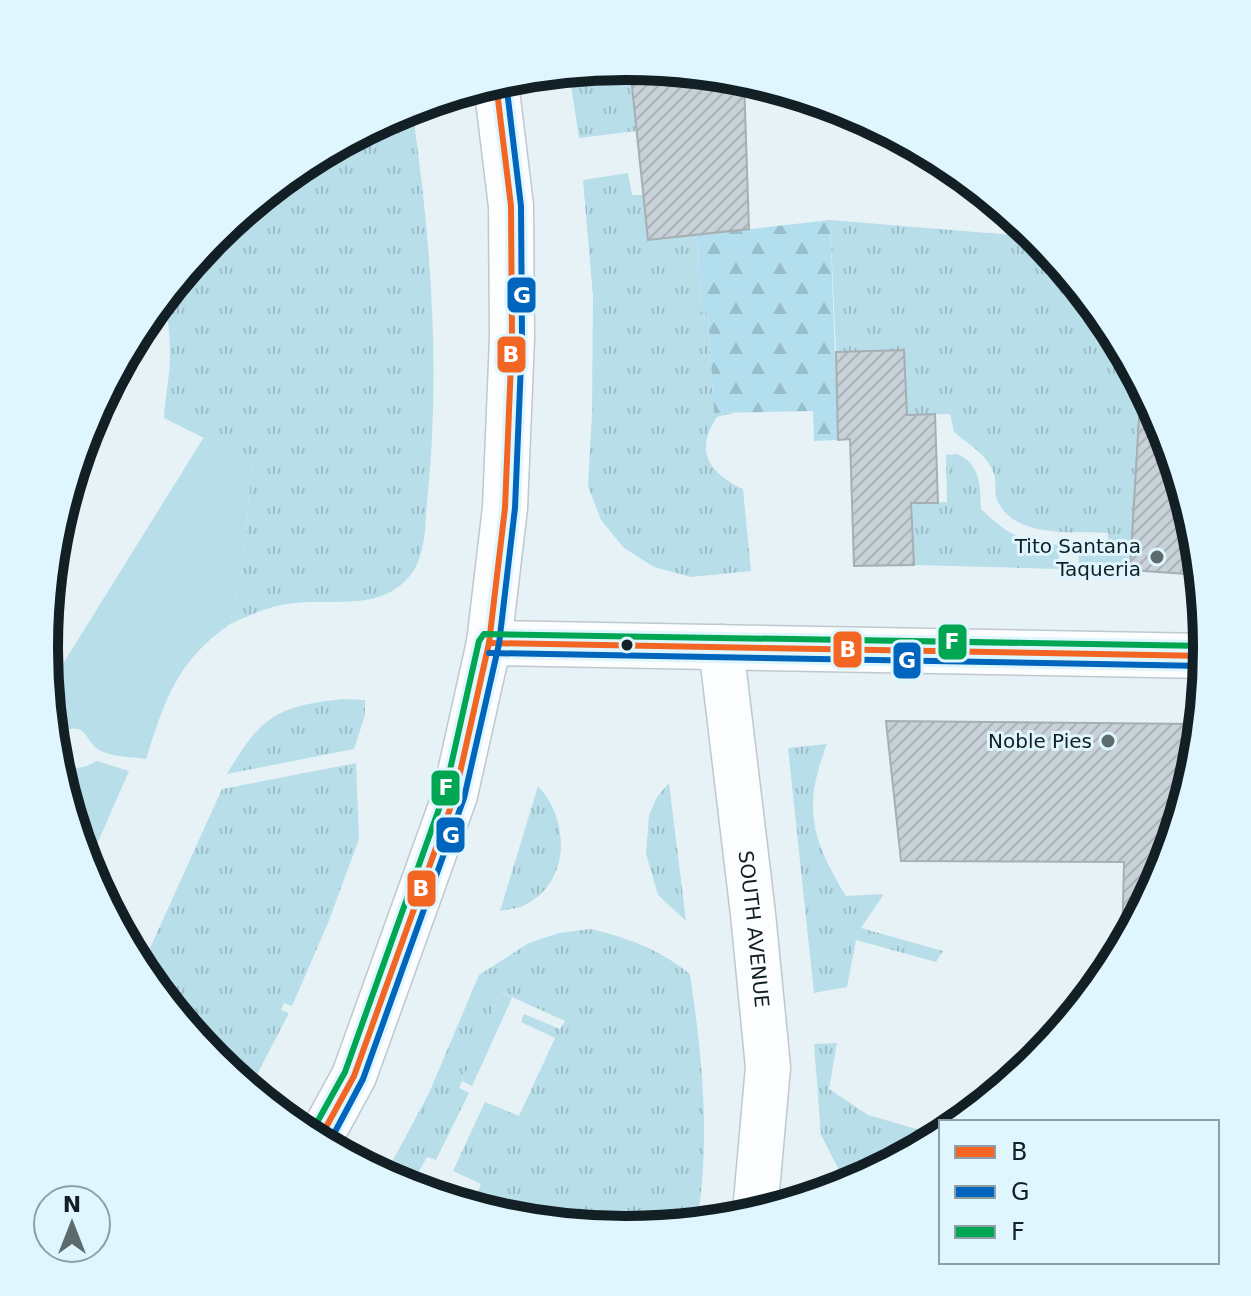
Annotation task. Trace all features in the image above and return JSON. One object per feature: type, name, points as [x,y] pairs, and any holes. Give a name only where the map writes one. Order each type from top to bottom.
[{"type":"main road","points":[[325,1129],[354,1076],[455,795],[489,643],[505,508],[512,338],[511,206],[498,95]]},
{"type":"main road","points":[[489,643],[1193,656]]},
{"type":"main road","name":"SOUTH AVENUE","points":[[721,647],[768,1067],[756,1200]]},
{"type":"green space","points":[[631,80],[636,131],[579,138],[571,83]]},
{"type":"green space","points":[[414,122],[429,256],[433,404],[421,552],[414,570],[396,589],[367,600],[287,604],[230,624],[243,566],[252,462],[164,418],[170,355],[166,315],[175,303],[251,221],[310,176],[375,139]]},
{"type":"green space","points":[[628,173],[632,195],[643,195],[648,240],[698,235],[700,311],[708,313],[714,413],[733,413],[717,417],[710,429],[706,451],[721,476],[743,489],[751,571],[691,577],[654,567],[624,548],[601,520],[588,486],[593,296],[583,180]]},
{"type":"green space","points":[[830,220],[1015,235],[1076,303],[1117,364],[1142,415],[1139,415],[1130,570],[1079,569],[1078,547],[1108,547],[1108,533],[1047,531],[1032,528],[1006,514],[997,499],[992,469],[978,452],[954,432],[950,414],[907,415],[904,350],[836,352]]},
{"type":"green space","points":[[830,220],[838,440],[814,441],[813,411],[714,413],[708,313],[700,312],[698,235]]},
{"type":"green space","points":[[204,437],[252,462],[243,566],[230,624],[197,653],[175,684],[146,759],[106,753],[95,747],[81,730],[64,730],[59,671]]},
{"type":"green space","points":[[957,454],[975,469],[981,509],[1016,536],[1059,545],[1059,569],[914,565],[911,503],[947,502],[946,455]]},
{"type":"green space","points":[[343,699],[365,700],[365,715],[354,749],[227,774],[250,739],[273,717],[302,706]]},
{"type":"green space","points":[[827,744],[819,767],[813,805],[818,840],[846,896],[884,894],[861,928],[943,951],[936,962],[856,940],[847,987],[814,993],[788,748]]},
{"type":"green space","points":[[97,761],[129,771],[95,849],[71,767],[80,768]]},
{"type":"green space","points":[[356,763],[359,839],[328,923],[292,1006],[284,1003],[281,1010],[289,1013],[255,1078],[199,1022],[148,953],[222,789]]},
{"type":"green space","points":[[669,783],[686,921],[658,895],[646,854],[649,815],[657,797]]},
{"type":"green space","points":[[538,786],[556,816],[561,850],[558,866],[540,895],[522,906],[500,911]]},
{"type":"green space","points":[[590,929],[617,936],[667,958],[690,974],[703,1098],[704,1160],[698,1211],[626,1216],[551,1211],[476,1195],[481,1184],[453,1171],[485,1102],[519,1116],[555,1038],[521,1022],[524,1014],[560,1029],[565,1021],[501,992],[459,1088],[469,1093],[436,1160],[427,1157],[417,1175],[391,1164],[429,1093],[479,975],[529,943],[559,933]]},
{"type":"green space","points":[[501,992],[512,998],[472,1086],[462,1081]]},
{"type":"green space","points":[[837,1043],[829,1089],[868,1115],[923,1131],[876,1157],[843,1172],[839,1170],[821,1135],[814,1044]]},
{"type":"building","points":[[631,80],[700,85],[744,93],[749,229],[648,240]]},
{"type":"building","points":[[904,350],[907,415],[935,414],[938,503],[911,503],[914,565],[854,566],[850,439],[838,440],[836,352]]},
{"type":"building","points":[[1140,409],[1174,501],[1188,574],[1130,570]]},
{"type":"building","points":[[886,721],[1188,724],[1174,795],[1163,830],[1123,921],[1124,862],[901,861]]},
{"type":"transit line","name":"G","points":[[334,1134],[363,1079],[464,798],[499,644],[515,508],[522,338],[521,206],[507,93]]},
{"type":"transit line","name":"B","points":[[325,1129],[354,1076],[455,795],[489,643],[505,508],[512,338],[511,206],[498,95]]},
{"type":"transit line","name":"F","points":[[316,1124],[345,1072],[445,792],[479,641],[484,634],[1193,646]]},
{"type":"transit line","name":"B","points":[[489,643],[1193,656]]},
{"type":"transit line","name":"G","points":[[489,653],[1193,666]]},
{"type":"place","name":"Tito Santana Taqueria","points":[[1157,557]]},
{"type":"place","name":"Noble Pies","points":[[1108,741]]}]
